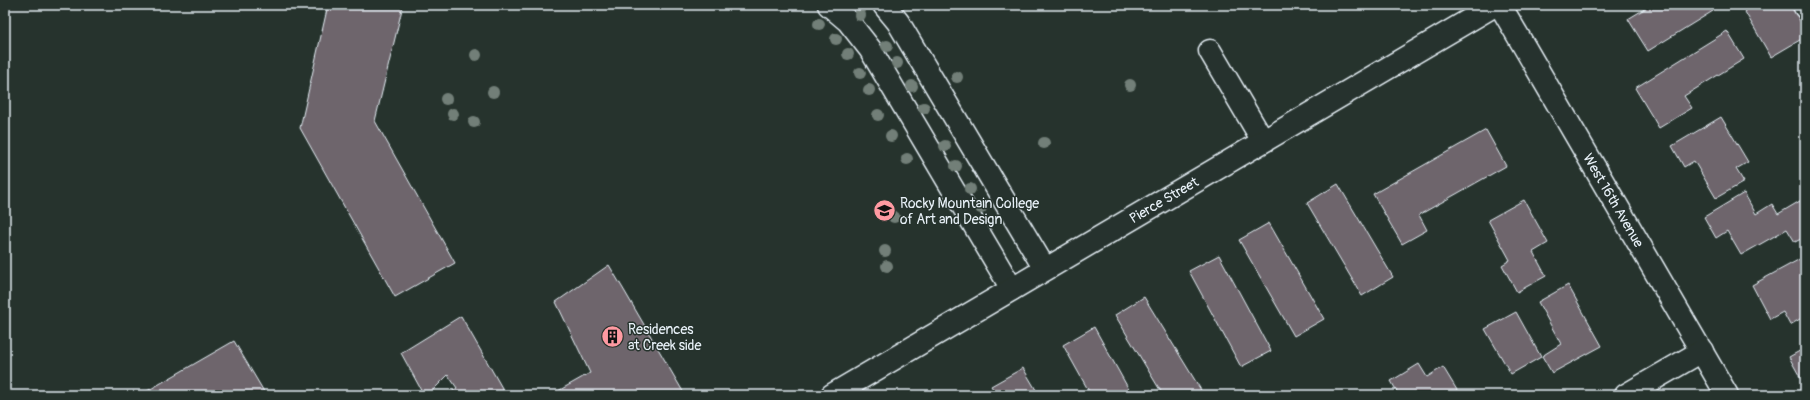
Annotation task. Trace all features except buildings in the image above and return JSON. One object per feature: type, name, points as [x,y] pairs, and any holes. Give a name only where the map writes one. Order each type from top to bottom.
[{"type":"street","points":[[829,5],[848,21],[870,49],[1012,289]]},
{"type":"street","points":[[884,5],[898,22],[1045,269]]},
{"type":"street","name":"Pierce Street","points":[[832,395],[1494,5]]},
{"type":"street","name":"West 16th Avenue","points":[[1500,5],[1728,395]]},
{"type":"street","points":[[1210,51],[1263,141]]},
{"type":"street","points":[[1626,395],[1702,351]]},
{"type":"place","name":"Rocky Mountain College of Art and Design","points":[[884,211]]},
{"type":"place","name":"Residences at Creek side","points":[[612,337]]}]
